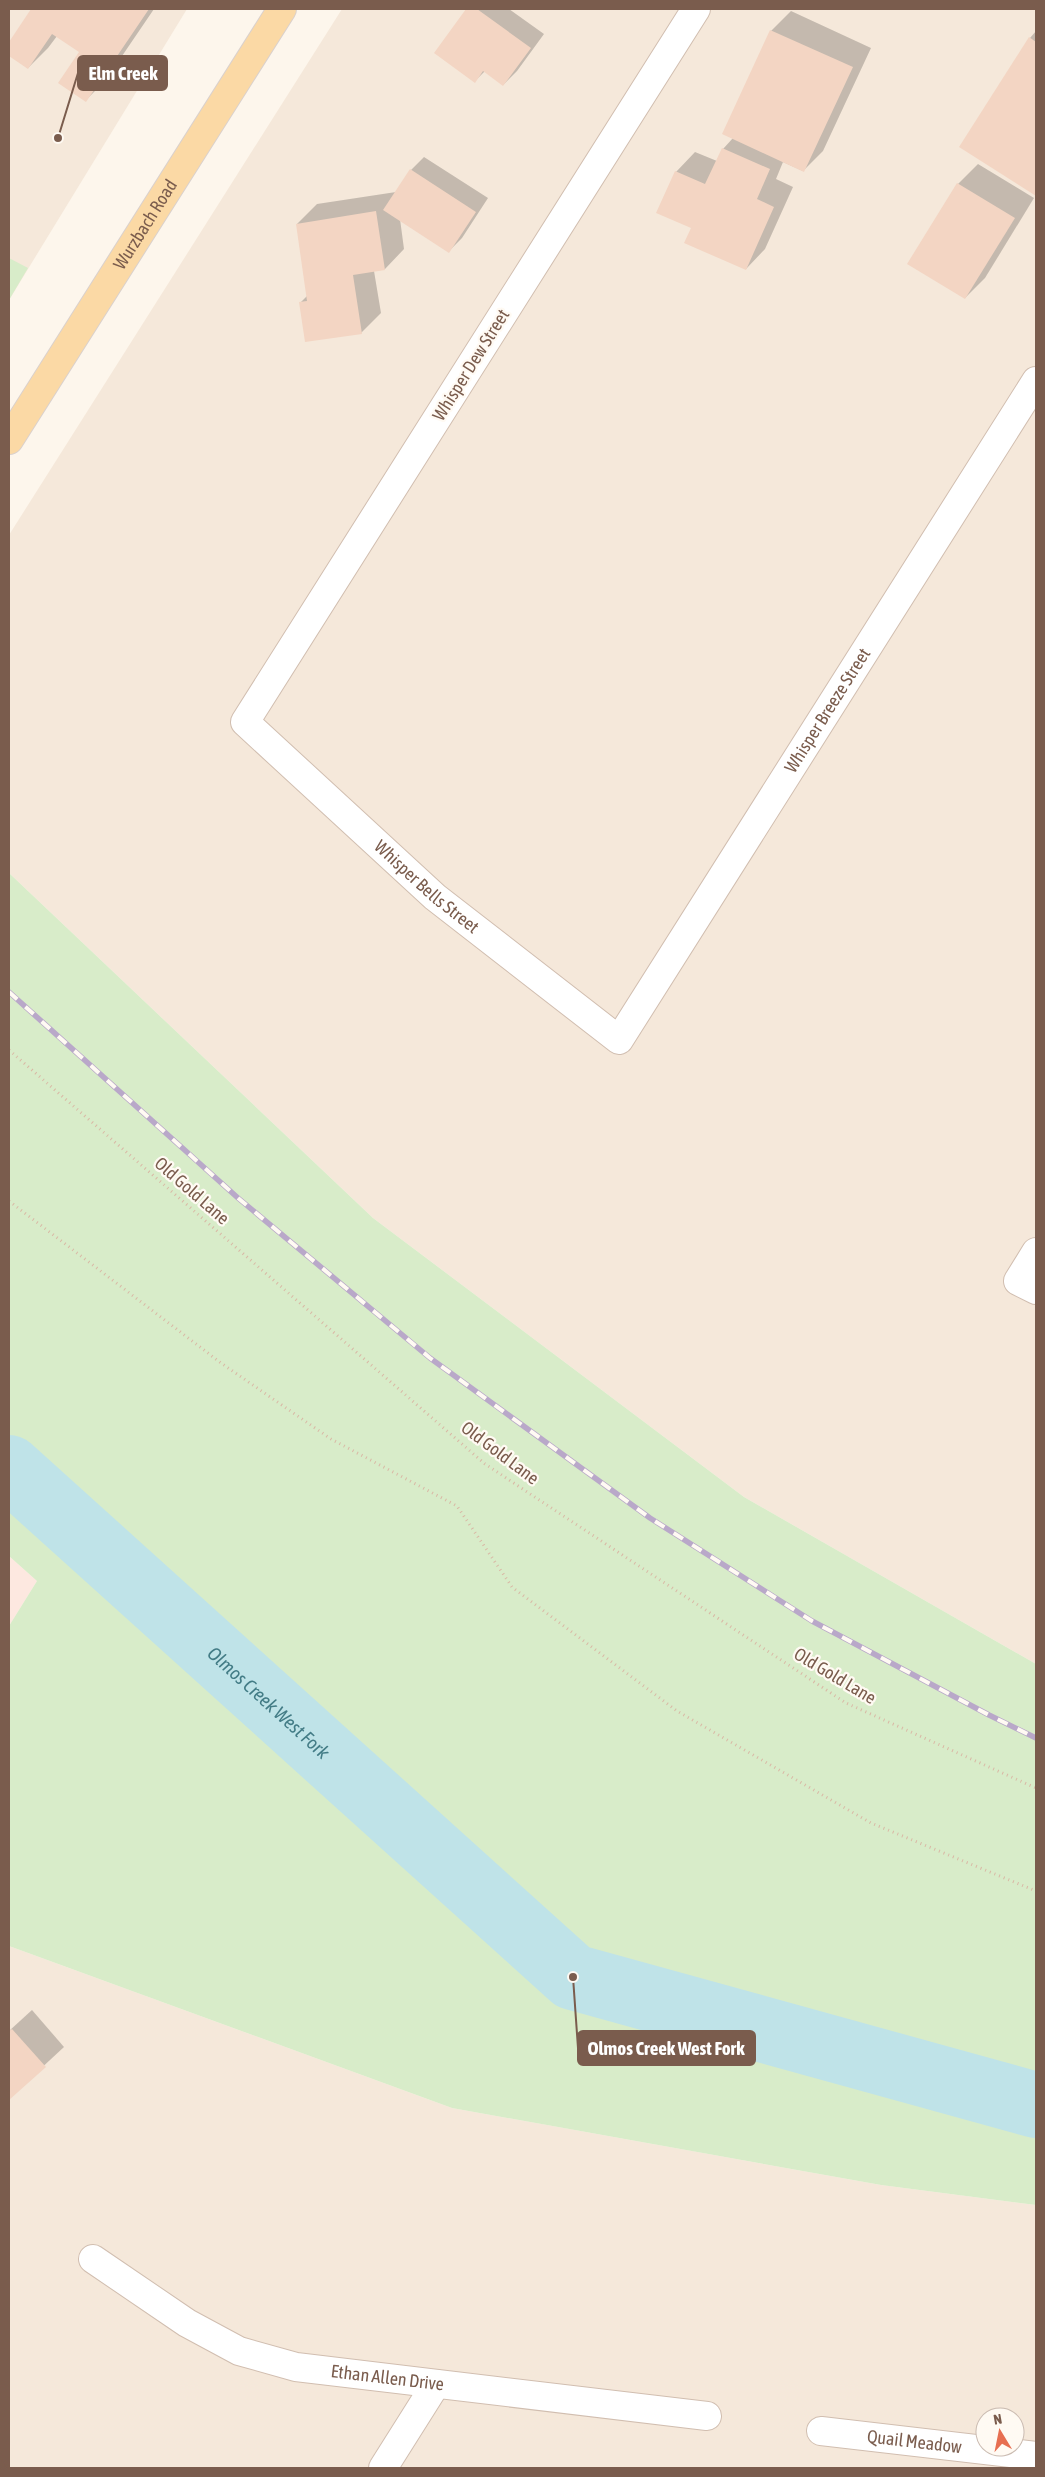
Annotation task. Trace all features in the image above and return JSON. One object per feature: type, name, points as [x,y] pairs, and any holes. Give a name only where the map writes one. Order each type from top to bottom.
[{"type":"main road","name":"Wurzbach Road","points":[[9,440],[282,9]]},
{"type":"street","name":"Whisper Dew Street","points":[[246,722],[696,9]]},
{"type":"street","name":"Whisper Breeze Street","points":[[619,1040],[1036,381]]},
{"type":"street","name":"Whisper Bells Street","points":[[246,722],[435,897],[619,1040]]},
{"type":"street","points":[[1027,1285],[1036,1252]]},
{"type":"street","name":"Ethan Allen Drive","points":[[93,2260],[187,2323],[239,2351],[296,2367],[707,2416]]},
{"type":"street","points":[[383,2468],[436,2384]]},
{"type":"street","name":"Quail Meadow","points":[[821,2431],[1036,2456]]},
{"type":"path","name":"Old Gold Lane","points":[[9,1050],[485,1464],[846,1703],[1036,1788]]},
{"type":"path","points":[[9,1202],[222,1363],[331,1440],[457,1506],[512,1587],[678,1711],[871,1823],[1036,1891]]},
{"type":"shaded area","points":[[9,9],[187,9],[9,300]]},
{"type":"shaded area","points":[[342,9],[1036,9],[1036,1664],[744,1497],[373,1218],[9,873],[9,535]]},
{"type":"shaded area","points":[[9,1556],[37,1581],[9,1626]]},
{"type":"shaded area","points":[[9,1946],[452,2108],[881,2185],[1036,2205],[1036,2468],[9,2468]]},
{"type":"green space","points":[[9,258],[28,268],[9,300]]},
{"type":"green space","points":[[9,873],[373,1218],[744,1497],[1036,1664],[1036,2205],[881,2185],[452,2108],[9,1946],[9,1626],[37,1581],[9,1556]]},
{"type":"building","points":[[31,9],[149,9],[86,102],[58,83],[79,52],[52,34],[28,69],[9,56],[9,42]]},
{"type":"building","points":[[466,9],[477,9],[531,48],[503,86],[483,71],[475,83],[434,53]]},
{"type":"building","points":[[770,30],[853,67],[804,172],[722,134]]},
{"type":"building","points":[[1029,37],[1036,42],[1036,196],[959,147]]},
{"type":"building","points":[[722,148],[770,169],[757,199],[774,207],[746,270],[684,243],[691,228],[656,213],[675,171],[705,184]]},
{"type":"building","points":[[410,169],[476,212],[449,253],[383,210]]},
{"type":"building","points":[[957,183],[1015,218],[965,299],[907,264]]},
{"type":"building","points":[[376,211],[385,270],[353,275],[362,334],[305,342],[299,302],[307,301],[296,224]]},
{"type":"building","points":[[12,2029],[46,2067],[9,2100],[9,2031]]},
{"type":"waterway","name":"Olmos Creek West Fork","points":[[9,1468],[573,1977],[1036,2105]]},
{"type":"railway","points":[[9,992],[238,1198],[430,1358],[650,1518],[812,1621],[1036,1738]]},
{"type":"place","name":"Elm Creek","points":[[58,138]]},
{"type":"place","name":"Olmos Creek West Fork","points":[[573,1977]]}]
